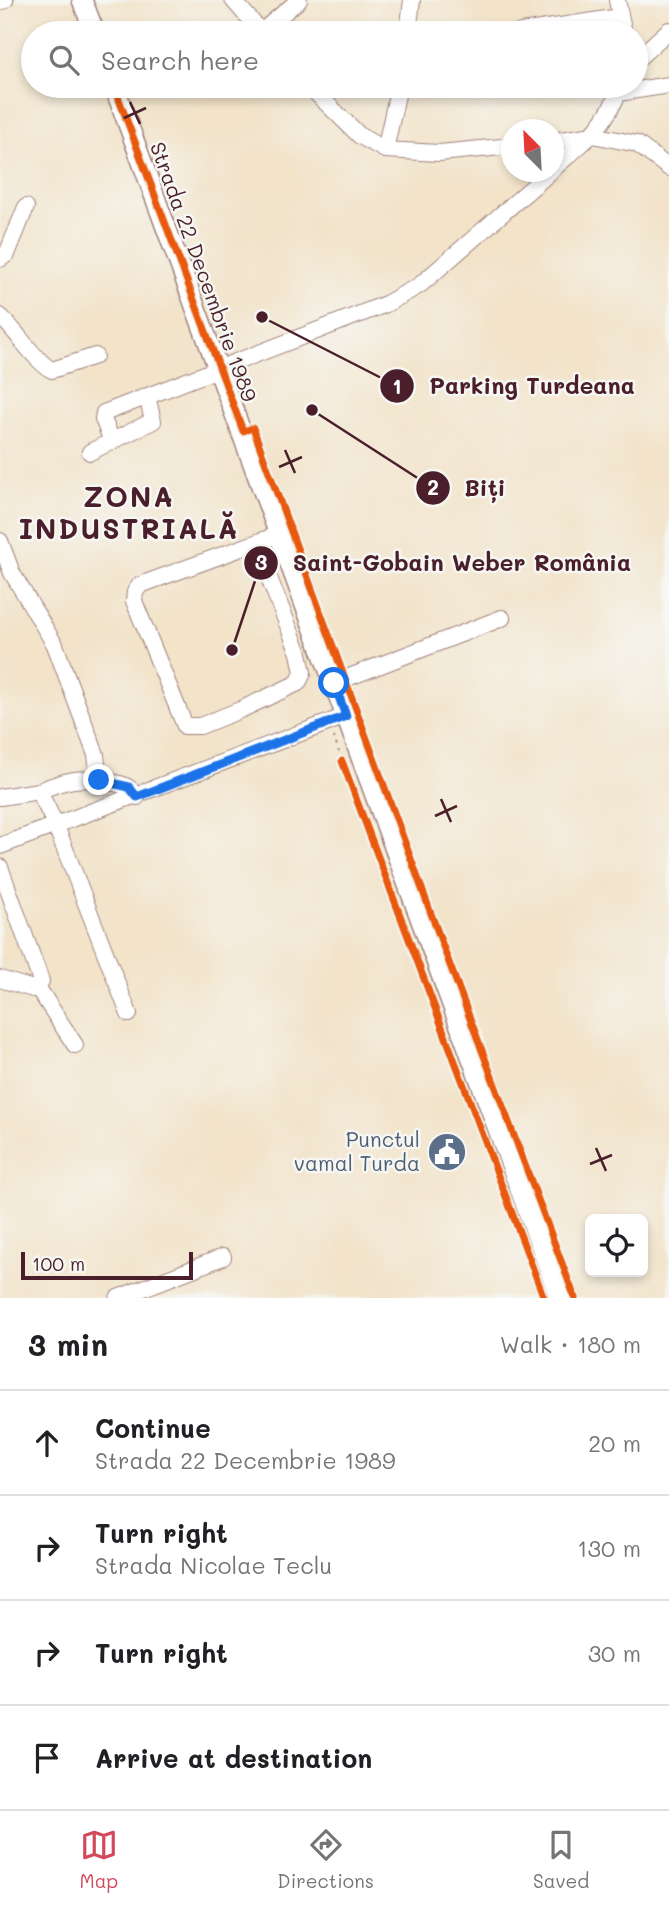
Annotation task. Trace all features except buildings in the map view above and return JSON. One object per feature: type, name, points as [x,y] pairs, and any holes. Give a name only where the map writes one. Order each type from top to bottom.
[{"type":"main road","points":[[82,0],[90,21]]},
{"type":"main road","name":"Strada 22 Decembrie 1989","points":[[118,98],[334,683],[337,719],[345,741],[560,1298]]},
{"type":"street","points":[[233,0],[251,21]]},
{"type":"street","points":[[275,21],[299,0]]},
{"type":"street","points":[[409,21],[412,0]]},
{"type":"street","points":[[617,0],[621,21]]},
{"type":"street","points":[[648,49],[669,30]]},
{"type":"street","points":[[648,87],[669,85]]},
{"type":"street","points":[[321,98],[360,136],[385,150],[439,153],[501,147]]},
{"type":"street","points":[[385,150],[396,98]]},
{"type":"street","points":[[564,160],[593,135],[606,118],[615,98]]},
{"type":"street","points":[[564,139],[593,135],[637,144],[669,168]]},
{"type":"street","points":[[112,441],[103,419],[104,413],[386,304],[420,285],[538,182]]},
{"type":"street","points":[[0,259],[8,254],[26,207]]},
{"type":"street","points":[[0,316],[32,349],[42,366],[52,370],[95,356]]},
{"type":"street","points":[[90,452],[153,421],[147,396]]},
{"type":"street","points":[[255,543],[299,653],[303,673],[298,683],[240,710],[200,726],[186,726],[134,601],[135,592],[140,585],[255,543],[280,534]]},
{"type":"street","points":[[0,541],[12,573],[55,645],[96,755],[99,780]]},
{"type":"street","points":[[334,683],[502,618]]},
{"type":"street","points":[[0,846],[137,797],[337,719]]},
{"type":"street","points":[[0,797],[39,791],[61,782],[89,777],[129,787],[137,797]]},
{"type":"street","points":[[39,791],[56,826],[129,1014]]},
{"type":"street","points":[[0,866],[41,981],[38,988]]},
{"type":"street","points":[[0,979],[27,988],[38,988]]},
{"type":"street","points":[[38,988],[75,1045]]},
{"type":"street","points":[[118,1298],[223,1257]]},
{"type":"path","points":[[337,719],[345,741],[342,761],[346,771]]},
{"type":"cycle path","points":[[118,98],[243,431],[253,428],[575,1298]]},
{"type":"cycle path","points":[[342,761],[544,1298]]},
{"type":"place","name":"Parking Turdeana","points":[[262,317]]},
{"type":"place","name":"Biți","points":[[312,410]]},
{"type":"place","name":"Saint-Gobain Weber România","points":[[232,650]]},
{"type":"place","name":"Punctul vamal Turda","points":[[447,1152]]},
{"type":"district","name":"ZONA INDUSTRIALĂ","points":[[129,513]]},
{"type":"route","points":[[99,780],[129,787],[137,797],[346,716],[334,683]]}]
